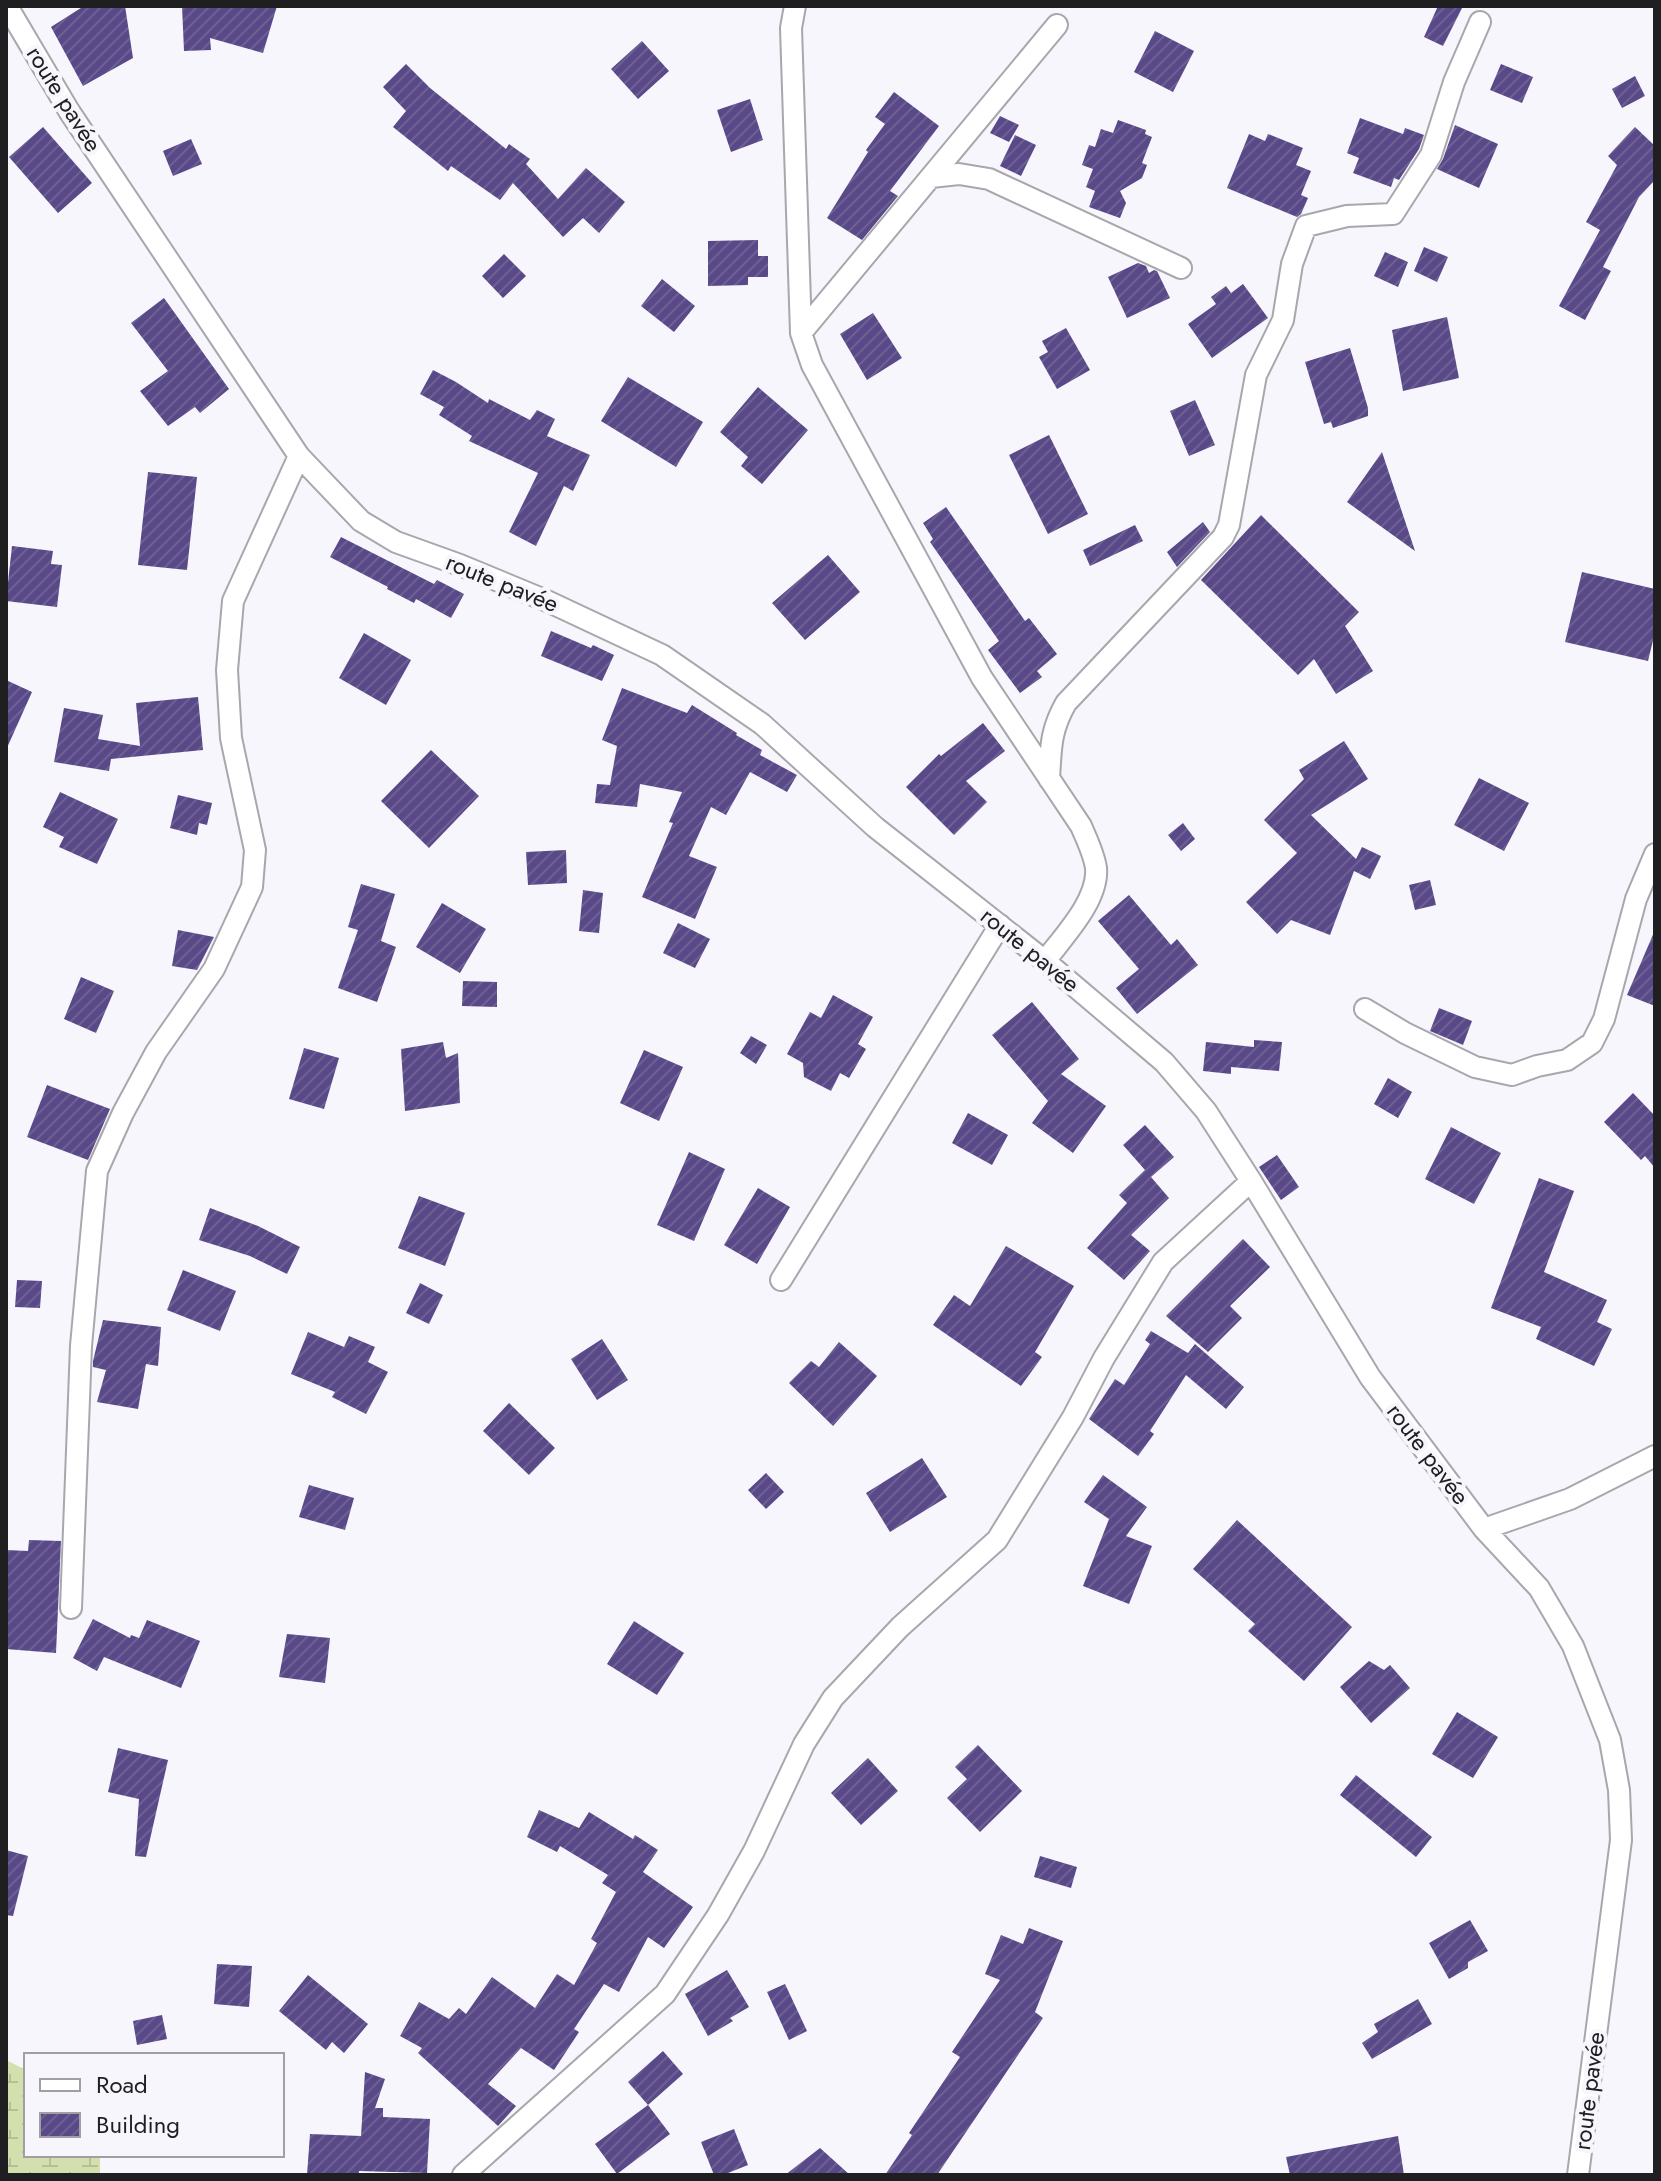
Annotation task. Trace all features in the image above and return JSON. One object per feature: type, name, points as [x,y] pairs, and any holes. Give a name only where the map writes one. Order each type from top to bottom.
[{"type":"street","name":"route pavée","points":[[7,6],[69,111],[299,456],[361,521],[396,542],[547,601],[662,655],[762,724],[875,827],[1045,961],[1164,1062],[1206,1111],[1370,1377],[1484,1529],[1539,1588],[1573,1646],[1610,1740],[1619,1790],[1621,1840],[1578,2175]]},
{"type":"street","points":[[795,6],[791,28],[801,333],[812,365],[982,678],[1081,826],[1090,847],[1096,870],[1089,901],[1045,961]]},
{"type":"street","points":[[1049,779],[1055,723],[1066,703],[1223,537],[1229,525],[1256,375],[1283,320],[1292,264],[1306,226],[1347,216],[1393,214],[1431,155],[1454,82],[1480,22]]},
{"type":"street","points":[[801,333],[1057,25]]},
{"type":"street","points":[[931,177],[959,174],[989,179],[1181,268]]},
{"type":"street","points":[[71,1608],[81,1346],[97,1171],[123,1113],[156,1052],[214,969],[252,887],[255,850],[231,738],[227,670],[233,601],[299,456]]},
{"type":"street","points":[[1365,1009],[1405,1033],[1475,1067],[1512,1075],[1567,1060],[1592,1043],[1604,1019],[1636,899],[1655,854]]},
{"type":"street","points":[[781,1280],[1000,925]]},
{"type":"street","points":[[463,2175],[665,1994],[754,1851],[804,1744],[833,1698],[900,1627],[997,1540],[1163,1262],[1251,1181]]},
{"type":"street","points":[[1484,1529],[1570,1499],[1655,1456]]},
{"type":"green space","points":[[6,2060],[24,2069],[24,2157],[100,2157],[100,2175],[6,2175]]},
{"type":"building","points":[[84,6],[125,6],[133,58],[83,86],[51,27]]},
{"type":"building","points":[[182,6],[277,6],[263,53],[210,38],[211,50],[184,51]]},
{"type":"building","points":[[1438,6],[1463,6],[1443,46],[1424,37]]},
{"type":"building","points":[[1155,31],[1194,51],[1173,92],[1134,72]]},
{"type":"building","points":[[642,41],[669,71],[638,99],[611,69]]},
{"type":"building","points":[[406,64],[430,88],[506,149],[509,144],[530,159],[526,164],[558,199],[586,168],[625,202],[599,233],[583,218],[563,237],[513,183],[500,200],[451,166],[448,171],[393,127],[406,111],[383,87]]},
{"type":"building","points":[[1501,64],[1533,77],[1522,103],[1490,90]]},
{"type":"building","points":[[1635,76],[1645,96],[1622,108],[1612,89]]},
{"type":"building","points":[[894,92],[939,126],[890,191],[898,196],[862,240],[827,218],[868,152],[866,150],[885,124],[875,117]]},
{"type":"building","points":[[750,99],[763,140],[731,152],[717,110]]},
{"type":"building","points":[[1000,116],[1019,125],[1009,142],[990,133]]},
{"type":"building","points":[[1360,118],[1403,134],[1405,128],[1424,135],[1419,149],[1399,180],[1394,178],[1391,187],[1353,173],[1359,158],[1347,153]]},
{"type":"building","points":[[1118,120],[1146,130],[1145,134],[1152,137],[1142,163],[1147,165],[1142,178],[1120,191],[1126,203],[1120,218],[1089,207],[1095,191],[1086,187],[1093,169],[1082,165],[1089,145],[1095,147],[1101,129],[1113,133]]},
{"type":"building","points":[[1455,125],[1498,144],[1479,188],[1437,169]]},
{"type":"building","points":[[43,127],[92,183],[58,213],[9,157]]},
{"type":"building","points":[[1635,127],[1655,146],[1655,180],[1639,197],[1603,267],[1611,271],[1585,320],[1559,306],[1600,230],[1586,222],[1617,165],[1608,156]]},
{"type":"building","points":[[1249,134],[1265,141],[1268,134],[1303,148],[1296,165],[1311,171],[1301,195],[1308,198],[1297,217],[1227,188]]},
{"type":"building","points":[[1015,135],[1036,145],[1021,176],[1000,166]]},
{"type":"building","points":[[191,139],[202,164],[173,176],[163,151]]},
{"type":"building","points":[[758,240],[758,256],[768,256],[768,277],[748,277],[748,285],[708,286],[708,241]]},
{"type":"building","points":[[1424,247],[1448,257],[1437,282],[1414,271]]},
{"type":"building","points":[[1385,252],[1408,262],[1398,287],[1374,276]]},
{"type":"building","points":[[504,254],[526,276],[503,298],[482,276]]},
{"type":"building","points":[[1138,263],[1146,266],[1149,273],[1157,271],[1170,298],[1127,318],[1108,277]]},
{"type":"building","points":[[662,279],[695,306],[674,332],[641,306]]},
{"type":"building","points":[[1243,284],[1268,318],[1212,358],[1188,324],[1216,304],[1211,297],[1226,286],[1231,293]]},
{"type":"building","points":[[164,298],[229,389],[200,413],[195,407],[168,426],[140,391],[168,371],[131,323]]},
{"type":"building","points":[[873,313],[902,358],[867,380],[840,334]]},
{"type":"building","points":[[1447,317],[1459,378],[1403,391],[1392,330]]},
{"type":"building","points":[[1066,328],[1090,370],[1057,389],[1039,357],[1048,352],[1042,341]]},
{"type":"building","points":[[1350,348],[1368,416],[1333,428],[1331,422],[1324,424],[1305,362]]},
{"type":"building","points":[[433,370],[488,403],[489,399],[530,420],[537,410],[555,419],[547,436],[590,455],[573,491],[564,486],[536,546],[509,532],[538,473],[469,441],[472,436],[439,415],[444,407],[420,394]]},
{"type":"building","points":[[628,377],[703,422],[676,467],[601,421]]},
{"type":"building","points":[[758,387],[808,430],[762,484],[741,466],[748,457],[720,432]]},
{"type":"building","points":[[1195,400],[1215,445],[1189,456],[1170,411]]},
{"type":"building","points":[[1049,435],[1088,514],[1048,534],[1009,455]]},
{"type":"building","points":[[1382,452],[1415,551],[1347,502]]},
{"type":"building","points":[[148,472],[197,477],[187,570],[138,565]]},
{"type":"building","points":[[946,507],[1025,621],[1029,618],[1057,654],[1037,671],[1042,677],[1020,693],[988,650],[999,641],[930,542],[933,539],[923,523]]},
{"type":"building","points":[[1261,515],[1359,612],[1345,626],[1373,671],[1336,694],[1314,659],[1298,675],[1201,580]]},
{"type":"building","points":[[1203,522],[1210,532],[1177,567],[1167,552]]},
{"type":"building","points":[[1135,525],[1143,541],[1090,566],[1083,550]]},
{"type":"building","points":[[341,537],[434,584],[437,580],[464,594],[451,618],[416,599],[414,603],[330,557]]},
{"type":"building","points":[[12,546],[53,551],[51,564],[62,565],[57,607],[6,601]]},
{"type":"building","points":[[828,555],[860,592],[805,640],[772,603]]},
{"type":"building","points":[[1582,572],[1655,589],[1655,632],[1648,661],[1565,642]]},
{"type":"building","points":[[551,631],[614,655],[602,681],[541,656]]},
{"type":"building","points":[[364,633],[411,660],[386,705],[339,678]]},
{"type":"building","points":[[6,680],[32,692],[6,750]]},
{"type":"building","points":[[622,688],[687,713],[692,705],[762,750],[760,755],[797,775],[787,792],[750,772],[726,815],[711,807],[689,856],[717,867],[695,919],[642,897],[673,823],[669,822],[682,792],[640,784],[637,807],[595,803],[597,784],[610,785],[617,746],[602,740]]},
{"type":"building","points":[[198,697],[203,750],[111,759],[109,771],[54,762],[64,708],[103,715],[98,739],[140,746],[136,703]]},
{"type":"building","points":[[983,723],[1005,751],[966,781],[987,802],[954,835],[906,787],[939,754],[941,756]]},
{"type":"building","points":[[1344,741],[1368,779],[1311,815],[1356,859],[1362,847],[1381,856],[1370,879],[1354,871],[1330,935],[1291,920],[1277,934],[1246,902],[1297,853],[1264,820],[1304,779],[1299,770]]},
{"type":"building","points":[[431,750],[479,796],[429,848],[381,801]]},
{"type":"building","points":[[1479,778],[1529,803],[1504,851],[1454,825]]},
{"type":"building","points":[[60,792],[118,819],[97,864],[59,847],[64,837],[43,827]]},
{"type":"building","points":[[178,795],[212,803],[207,825],[199,823],[197,835],[170,828]]},
{"type":"building","points":[[1183,823],[1195,839],[1181,851],[1168,835]]},
{"type":"building","points":[[566,850],[567,883],[528,885],[526,852]]},
{"type":"building","points":[[1430,880],[1436,905],[1415,910],[1409,885]]},
{"type":"building","points":[[361,884],[395,894],[381,941],[396,947],[377,1002],[338,988],[358,930],[348,927]]},
{"type":"building","points":[[583,890],[603,893],[599,933],[579,931]]},
{"type":"building","points":[[1129,895],[1171,945],[1177,939],[1198,965],[1137,1014],[1116,988],[1139,969],[1098,921]]},
{"type":"building","points":[[442,903],[486,929],[460,973],[416,947]]},
{"type":"building","points":[[678,923],[710,939],[695,968],[663,953]]},
{"type":"building","points":[[178,930],[214,937],[197,970],[172,966]]},
{"type":"building","points":[[1655,930],[1655,1006],[1627,995]]},
{"type":"building","points":[[81,977],[114,991],[96,1033],[64,1019]]},
{"type":"building","points":[[463,981],[497,982],[497,1007],[462,1006]]},
{"type":"building","points":[[833,995],[873,1017],[858,1044],[866,1049],[849,1078],[840,1073],[831,1091],[804,1077],[803,1063],[787,1054],[810,1012],[821,1018]]},
{"type":"building","points":[[1032,1002],[1079,1059],[1061,1074],[1106,1106],[1073,1153],[1032,1123],[1048,1101],[992,1035]]},
{"type":"building","points":[[1439,1008],[1472,1021],[1463,1045],[1430,1031]]},
{"type":"building","points":[[751,1036],[767,1045],[756,1064],[740,1053]]},
{"type":"building","points":[[1254,1040],[1282,1042],[1279,1071],[1231,1067],[1231,1074],[1203,1071],[1206,1042],[1254,1047]]},
{"type":"building","points":[[443,1042],[446,1058],[458,1053],[460,1103],[405,1111],[401,1049]]},
{"type":"building","points":[[304,1048],[339,1058],[324,1109],[289,1099]]},
{"type":"building","points":[[644,1050],[683,1067],[659,1121],[620,1103]]},
{"type":"building","points":[[1388,1078],[1412,1092],[1398,1118],[1374,1104]]},
{"type":"building","points":[[47,1085],[110,1109],[88,1160],[27,1137]]},
{"type":"building","points":[[1633,1093],[1655,1116],[1655,1168],[1645,1156],[1641,1160],[1604,1122]]},
{"type":"building","points":[[968,1113],[1008,1135],[992,1165],[952,1143]]},
{"type":"building","points":[[1145,1125],[1174,1157],[1151,1177],[1169,1198],[1131,1235],[1150,1251],[1124,1280],[1087,1248],[1127,1203],[1119,1195],[1145,1170],[1123,1145]]},
{"type":"building","points":[[1451,1127],[1501,1153],[1474,1204],[1425,1179]]},
{"type":"building","points":[[689,1152],[725,1169],[694,1241],[657,1225]]},
{"type":"building","points":[[1277,1155],[1299,1187],[1281,1200],[1259,1167]]},
{"type":"building","points":[[1539,1178],[1574,1191],[1544,1272],[1607,1300],[1597,1322],[1612,1329],[1594,1366],[1536,1339],[1541,1327],[1491,1308]]},
{"type":"building","points":[[758,1188],[790,1207],[757,1264],[724,1245]]},
{"type":"building","points":[[419,1196],[465,1213],[445,1266],[398,1248]]},
{"type":"building","points":[[210,1208],[258,1226],[300,1247],[287,1274],[250,1256],[199,1240]]},
{"type":"building","points":[[1243,1239],[1270,1267],[1230,1306],[1242,1318],[1208,1352],[1166,1316]]},
{"type":"building","points":[[1006,1246],[1074,1286],[1035,1352],[1042,1357],[1021,1386],[933,1325],[954,1295],[970,1306]]},
{"type":"building","points":[[183,1270],[236,1291],[220,1331],[167,1310]]},
{"type":"building","points":[[17,1280],[42,1281],[40,1308],[15,1307]]},
{"type":"building","points":[[420,1283],[443,1295],[429,1324],[406,1313]]},
{"type":"building","points":[[103,1320],[161,1327],[158,1366],[146,1364],[138,1409],[97,1402],[106,1370],[93,1367],[93,1361]]},
{"type":"building","points":[[1151,1331],[1188,1353],[1195,1344],[1244,1387],[1226,1409],[1186,1375],[1150,1431],[1154,1434],[1138,1456],[1089,1419],[1115,1379],[1124,1385],[1150,1344],[1145,1340]]},
{"type":"building","points":[[308,1332],[344,1347],[349,1336],[375,1347],[368,1362],[388,1372],[366,1414],[332,1397],[335,1392],[291,1374]]},
{"type":"building","points":[[602,1339],[628,1380],[597,1400],[571,1359]]},
{"type":"building","points":[[839,1342],[877,1376],[833,1426],[789,1383],[811,1361],[819,1367]]},
{"type":"building","points":[[509,1403],[555,1448],[529,1475],[483,1431]]},
{"type":"building","points":[[922,1458],[947,1497],[890,1532],[866,1493]]},
{"type":"building","points":[[766,1473],[784,1492],[766,1509],[748,1490]]},
{"type":"building","points":[[1103,1475],[1147,1507],[1126,1536],[1152,1546],[1129,1604],[1083,1586],[1109,1519],[1084,1502]]},
{"type":"building","points":[[309,1485],[354,1498],[345,1530],[299,1517]]},
{"type":"building","points":[[1237,1520],[1352,1627],[1304,1681],[1248,1631],[1255,1624],[1193,1569]]},
{"type":"building","points":[[29,1540],[61,1541],[56,1653],[6,1649],[6,1550],[28,1551]]},
{"type":"building","points":[[93,1619],[130,1638],[131,1635],[139,1638],[147,1620],[200,1641],[181,1688],[104,1657],[97,1671],[73,1658]]},
{"type":"building","points":[[634,1621],[684,1653],[657,1695],[607,1664]]},
{"type":"building","points":[[287,1634],[330,1638],[325,1683],[279,1677]]},
{"type":"building","points":[[1369,1661],[1384,1670],[1390,1665],[1410,1688],[1371,1723],[1340,1687]]},
{"type":"building","points":[[1457,1712],[1498,1737],[1473,1778],[1432,1754]]},
{"type":"building","points":[[978,1745],[1022,1791],[980,1832],[947,1798],[967,1779],[955,1767]]},
{"type":"building","points":[[118,1748],[168,1760],[146,1857],[135,1856],[139,1799],[108,1792]]},
{"type":"building","points":[[868,1758],[898,1791],[861,1825],[831,1793]]},
{"type":"building","points":[[1356,1775],[1432,1837],[1416,1857],[1340,1795]]},
{"type":"building","points":[[539,1810],[579,1828],[589,1812],[633,1839],[635,1835],[658,1850],[643,1872],[693,1907],[664,1948],[648,1937],[619,1992],[604,1984],[574,2029],[579,2032],[554,2070],[521,2048],[488,2084],[516,2106],[498,2126],[418,2053],[422,2048],[400,2036],[419,2002],[449,2019],[459,2008],[466,2014],[492,1977],[535,2008],[557,1974],[574,1985],[597,1943],[591,1939],[616,1892],[602,1883],[608,1875],[560,1846],[557,1852],[527,1837]]},
{"type":"building","points":[[6,1850],[28,1856],[13,1916],[6,1915]]},
{"type":"building","points":[[1040,1856],[1077,1867],[1071,1888],[1034,1877]]},
{"type":"building","points":[[1470,1920],[1488,1951],[1468,1962],[1468,1968],[1449,1979],[1429,1943]]},
{"type":"building","points":[[1029,1928],[1063,1941],[1035,2012],[1043,2018],[937,2175],[885,2175],[960,2057],[952,2052],[1000,1980],[985,1974],[1001,1935],[1023,1944]]},
{"type":"building","points":[[217,1964],[252,1966],[249,2007],[214,2004]]},
{"type":"building","points":[[727,1970],[749,2007],[708,2036],[685,1994]]},
{"type":"building","points":[[308,1975],[368,2024],[344,2053],[332,2042],[326,2050],[279,2011]]},
{"type":"building","points":[[785,1984],[807,2031],[789,2040],[767,1992]]},
{"type":"building","points":[[1418,1999],[1432,2024],[1372,2059],[1362,2043],[1378,2032],[1374,2024]]},
{"type":"building","points":[[162,2015],[167,2039],[137,2045],[133,2021]]},
{"type":"building","points":[[663,2051],[683,2074],[648,2105],[628,2082]]},
{"type":"building","points":[[365,2072],[385,2079],[375,2108],[383,2108],[383,2117],[430,2119],[427,2173],[359,2171],[359,2175],[307,2175],[310,2134],[361,2136]]},
{"type":"building","points":[[648,2105],[670,2134],[617,2174],[595,2144]]},
{"type":"building","points":[[734,2129],[748,2165],[723,2175],[714,2175],[701,2142]]},
{"type":"building","points":[[1398,2136],[1404,2175],[1290,2175],[1286,2157]]},
{"type":"building","points":[[820,2148],[850,2175],[785,2175]]}]
